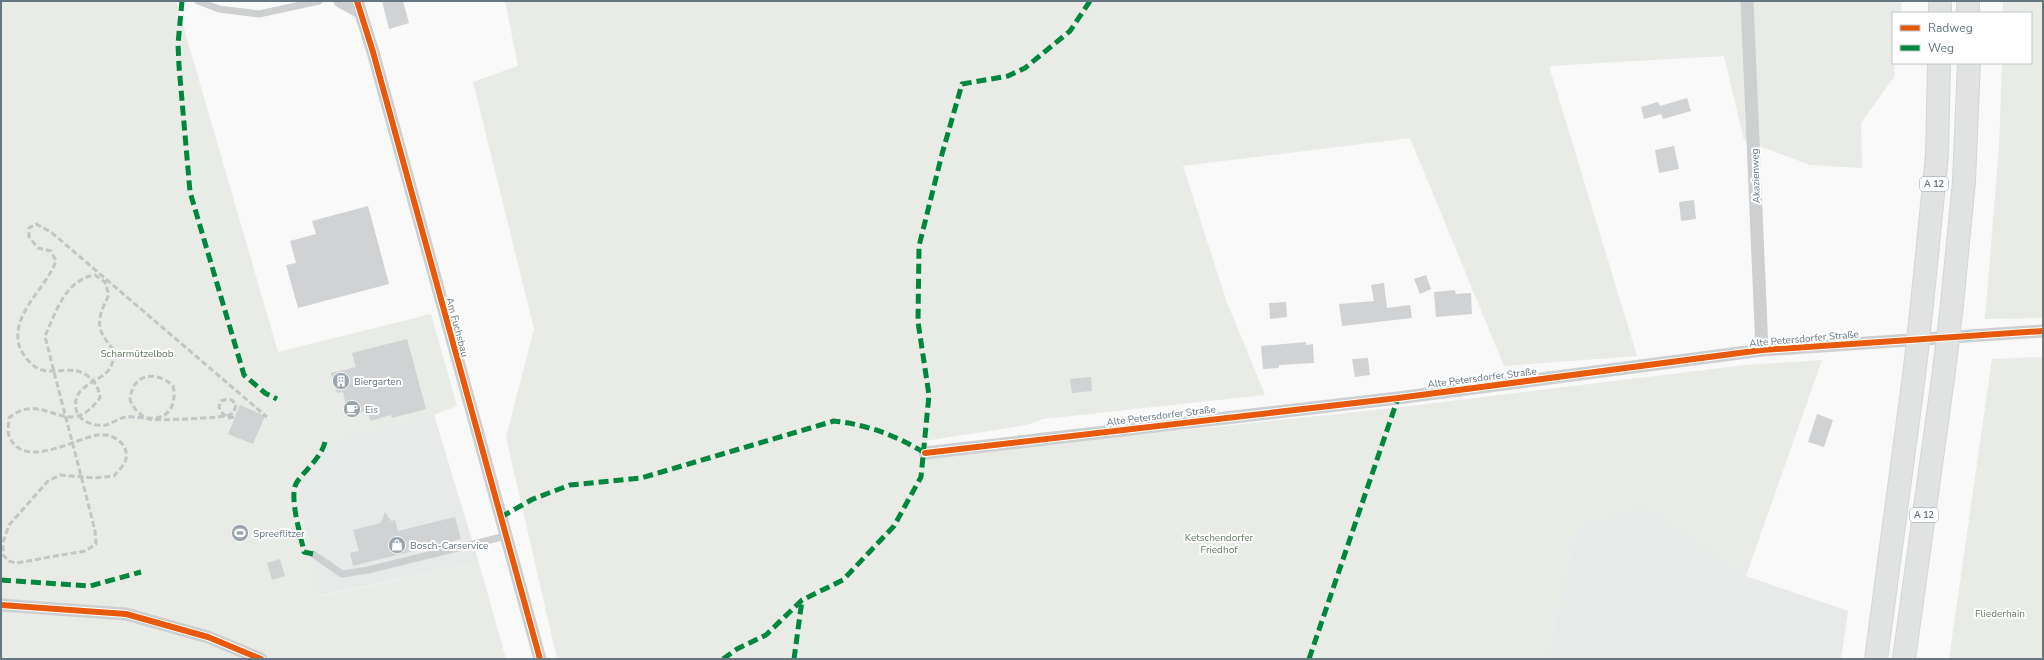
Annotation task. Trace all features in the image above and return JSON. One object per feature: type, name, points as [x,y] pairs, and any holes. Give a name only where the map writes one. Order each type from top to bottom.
[{"type":"highway","points":[[1940,1],[1940,12]]},
{"type":"highway","points":[[1968,1],[1968,12]]},
{"type":"highway","name":"A 12","points":[[1876,659],[1914,376],[1922,304],[1937,155],[1939,64]]},
{"type":"highway","name":"A 12","points":[[1904,659],[1952,304],[1964,181],[1969,64]]},
{"type":"street","points":[[340,1],[358,6]]},
{"type":"street","name":"Akazienweg","points":[[1747,1],[1762,350]]},
{"type":"street","name":"Am Fuchsbau","points":[[358,6],[373,52],[540,659]]},
{"type":"street","name":"Alte Petersdorfer Straße","points":[[925,453],[1398,398],[1762,350],[2043,330]]},
{"type":"street","points":[[1,605],[126,614],[208,637],[261,659]]},
{"type":"lane","points":[[198,1],[220,9],[259,14],[319,1]]},
{"type":"lane","points":[[312,554],[342,574],[368,570],[506,536]]},
{"type":"shaded area","points":[[434,415],[479,563],[244,611],[188,479]]},
{"type":"shaded area","points":[[1647,507],[1746,576],[1848,611],[1841,659],[1546,659],[1577,526]]},
{"type":"green space","name":"Scharmützelbob","points":[[1,1],[176,1],[278,352],[431,314],[457,406],[434,415],[328,443],[321,459],[304,478],[300,499],[305,526],[313,542],[319,540],[313,554],[312,562],[320,596],[479,563],[506,659],[1,659]]},
{"type":"green space","name":"Ketschendorfer Friedhof","points":[[505,1],[1902,1],[1901,12],[1892,12],[1892,64],[1895,64],[1894,77],[1861,123],[1862,168],[1810,165],[1744,140],[1724,56],[1549,66],[1637,356],[1504,366],[1410,138],[1183,166],[1226,300],[1265,395],[1043,419],[1027,425],[918,442],[957,454],[1385,409],[1745,365],[1822,360],[1746,576],[1647,508],[1577,526],[1546,659],[557,659],[506,437],[534,329],[473,82],[518,66]]},
{"type":"green space","points":[[2003,1],[2043,1],[2043,318],[1985,319],[1999,147],[2002,64],[2032,64],[2032,12],[2003,12]]},
{"type":"green space","name":"Fliederhain","points":[[2043,357],[2043,659],[1949,659],[1992,359]]},
{"type":"building","points":[[382,1],[403,1],[409,23],[389,29]]},
{"type":"building","points":[[1687,98],[1691,111],[1663,119],[1661,114],[1644,119],[1641,107],[1658,102],[1660,106]]},
{"type":"building","points":[[1674,146],[1679,169],[1659,173],[1655,150]]},
{"type":"building","points":[[1694,200],[1696,219],[1681,221],[1679,202]]},
{"type":"building","points":[[368,206],[389,284],[298,308],[286,265],[296,263],[290,241],[316,234],[312,221]]},
{"type":"building","points":[[1426,275],[1431,289],[1420,294],[1414,279]]},
{"type":"building","points":[[1384,283],[1387,308],[1410,305],[1412,318],[1342,326],[1339,304],[1374,301],[1371,285]]},
{"type":"building","points":[[1455,290],[1456,294],[1471,293],[1472,314],[1436,317],[1434,292]]},
{"type":"building","points":[[1286,302],[1287,317],[1270,319],[1269,303]]},
{"type":"building","points":[[407,339],[426,409],[392,418],[391,415],[370,421],[368,411],[348,415],[343,392],[337,393],[331,373],[356,367],[352,353]]},
{"type":"building","points":[[1306,342],[1306,345],[1313,344],[1314,363],[1279,365],[1279,368],[1263,369],[1261,346]]},
{"type":"building","points":[[1368,358],[1370,375],[1355,377],[1352,359]]},
{"type":"building","points":[[1091,377],[1092,391],[1072,393],[1070,379]]},
{"type":"building","points":[[240,405],[265,416],[253,444],[228,434]]},
{"type":"building","points":[[1817,414],[1833,420],[1824,447],[1808,442]]},
{"type":"building","name":"Bosch-Carservice","points":[[385,512],[391,521],[395,520],[398,531],[455,517],[461,539],[353,566],[350,553],[359,551],[353,530],[381,523]]},
{"type":"building","points":[[280,559],[285,576],[272,580],[267,563]]},
{"type":"railway","points":[[234,417],[228,418],[221,412],[219,407],[221,401],[227,399],[232,400],[236,405],[235,409],[230,415],[225,416],[215,417],[154,420],[149,419],[145,417],[142,416],[130,400],[132,391],[135,384],[140,379],[152,376],[166,381],[173,386],[174,400],[171,409],[164,415],[157,418],[153,418],[148,418],[143,418],[126,417],[106,425],[92,424],[83,420],[80,417],[77,413],[76,409],[78,395],[81,390],[92,382],[98,379],[110,369],[115,351],[104,337],[100,324],[102,311],[109,295],[105,282],[95,275],[76,283],[63,298],[45,336],[51,360],[57,385],[64,409],[70,434],[76,458],[83,482],[95,531],[96,544],[85,551],[16,563],[9,561],[3,555],[3,542],[9,525],[48,481],[60,475],[94,478],[114,476],[123,466],[126,458],[126,452],[121,442],[110,436],[98,435],[88,437],[77,441],[64,446],[38,452],[26,451],[16,446],[8,434],[9,418],[19,412],[28,409],[37,409],[61,416],[70,417],[78,416],[81,415],[87,411],[100,398],[99,391],[94,382],[88,376],[81,372],[67,370],[60,371],[53,371],[46,371],[39,369],[28,361],[22,353],[18,340],[18,329],[21,319],[56,261],[51,251],[38,248],[29,237],[29,228],[36,224],[51,232],[267,417]]},
{"type":"marked path","points":[[182,1],[178,44],[190,192],[244,375],[265,393],[277,399]]},
{"type":"marked path","points":[[723,659],[737,649],[766,635],[802,600],[843,580],[894,526],[921,477],[929,395],[918,322],[919,246],[942,154],[962,84],[1008,76],[1025,68],[1070,31],[1090,1]]},
{"type":"marked path","points":[[1309,659],[1398,398]]},
{"type":"marked path","points":[[501,517],[533,499],[570,485],[641,478],[834,421],[870,428],[892,436],[925,453]]},
{"type":"marked path","points":[[313,554],[304,552],[294,506],[294,496],[297,482],[313,463],[323,448],[325,442]]},
{"type":"marked path","points":[[1,580],[90,586],[141,572]]},
{"type":"marked path","points":[[794,659],[802,600]]},
{"type":"cycle path","points":[[357,1],[373,52],[540,659]]},
{"type":"cycle path","points":[[925,453],[1398,398],[1762,350],[2043,331]]},
{"type":"cycle path","points":[[1,605],[126,614],[208,637],[261,659]]},
{"type":"place","name":"Biergarten","points":[[341,381]]},
{"type":"place","name":"Eis","points":[[352,409]]},
{"type":"place","name":"Spreeflitzer","points":[[240,533]]},
{"type":"place","name":"Bosch-Carservice","points":[[397,545]]}]
